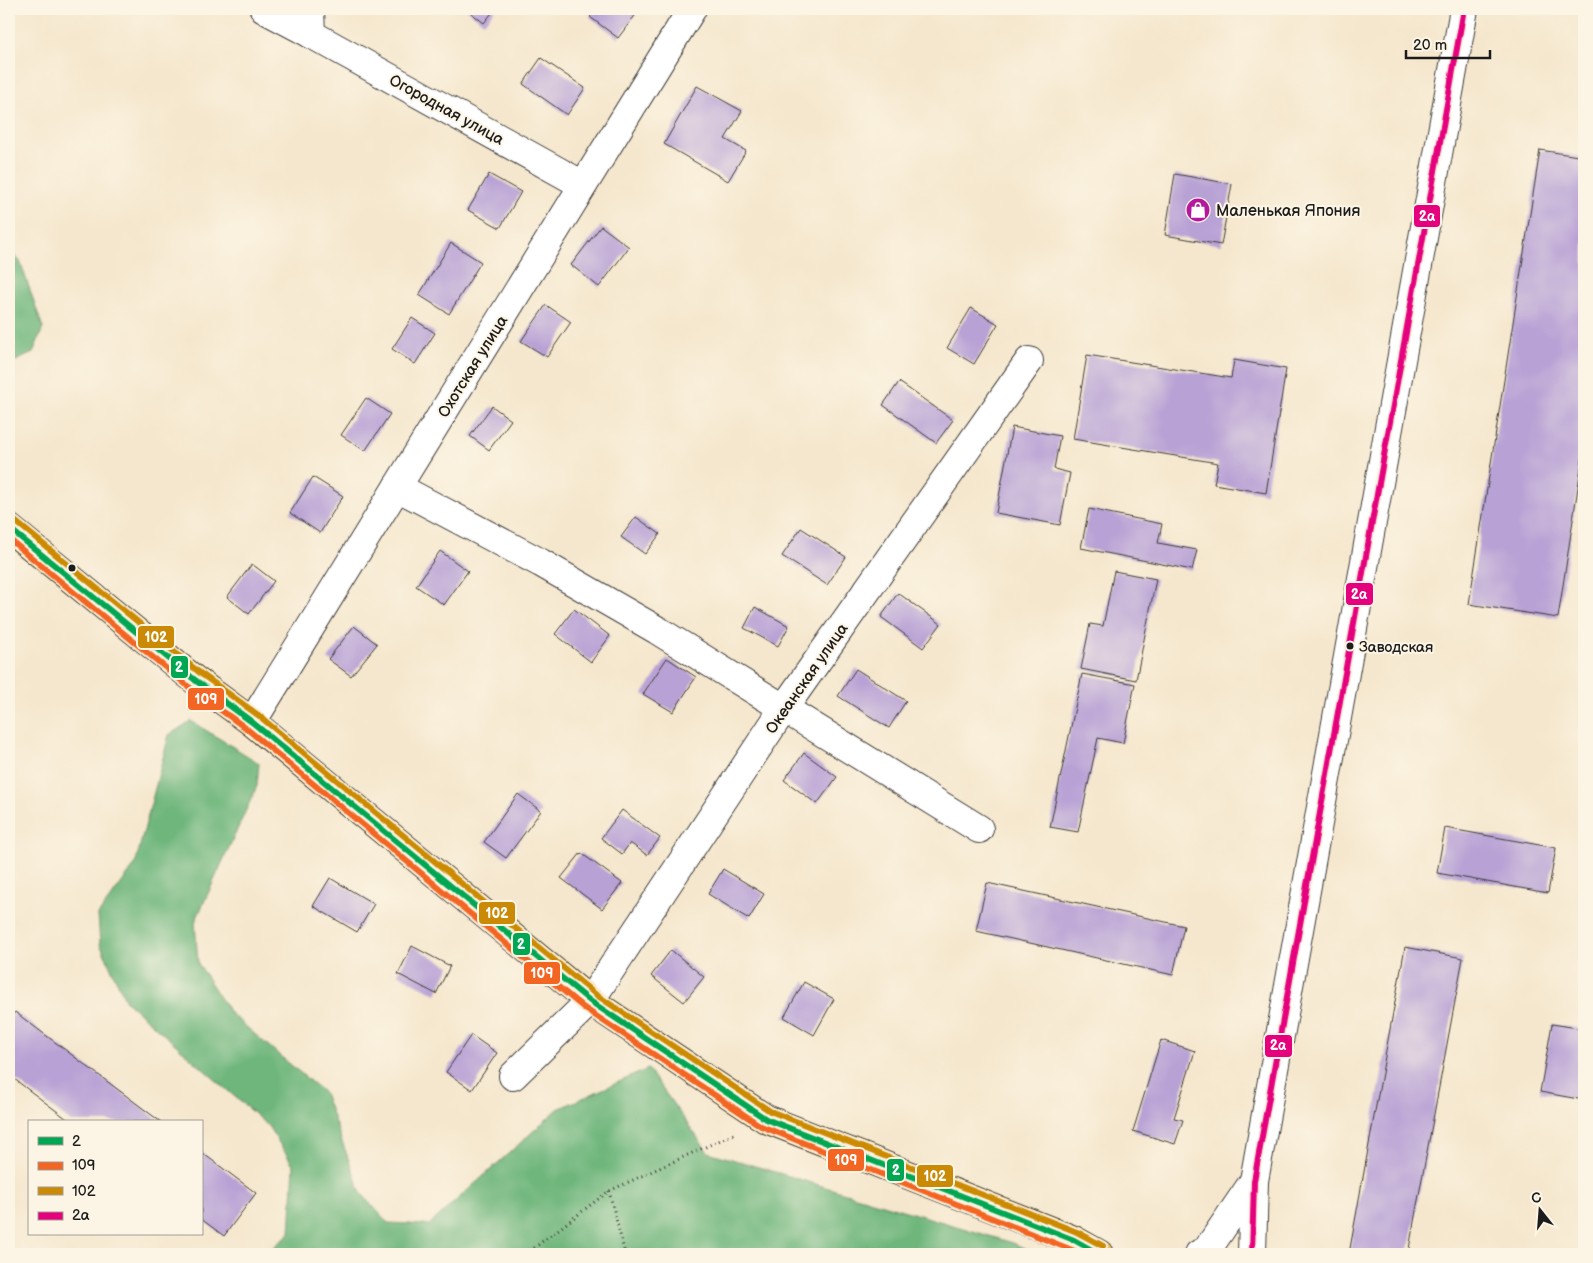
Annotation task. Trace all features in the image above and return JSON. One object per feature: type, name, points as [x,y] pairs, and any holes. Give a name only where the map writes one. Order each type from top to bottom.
[{"type":"main road","points":[[9,528],[195,680],[252,722],[590,1001],[766,1119],[1074,1240],[1099,1254]]},
{"type":"street","name":"Огородная улица","points":[[264,9],[311,21],[583,184]]},
{"type":"street","name":"Охотская улица","points":[[252,722],[692,9]]},
{"type":"street","points":[[1252,1254],[1254,1181],[1464,9]]},
{"type":"street","name":"Океанская улица","points":[[513,1076],[590,1001],[784,708],[1029,361]]},
{"type":"street","points":[[397,486],[624,611],[979,829]]},
{"type":"street","points":[[1199,1254],[1207,1250],[1254,1181]]},
{"type":"path","points":[[526,1254],[609,1191],[766,1119]]},
{"type":"path","points":[[609,1191],[625,1254]]},
{"type":"green space","points":[[9,250],[20,261],[43,328],[33,353],[9,364]]},
{"type":"green space","points":[[191,721],[259,763],[257,786],[195,922],[198,964],[231,1014],[324,1093],[361,1193],[388,1223],[429,1225],[558,1109],[648,1069],[708,1152],[1013,1243],[1037,1254],[266,1254],[290,1233],[294,1166],[268,1126],[126,1001],[100,944],[98,915],[135,865],[169,735]]},
{"type":"building","points":[[466,9],[495,9],[484,23]]},
{"type":"building","points":[[597,9],[640,9],[618,38],[590,17]]},
{"type":"building","points":[[541,58],[585,88],[567,115],[523,84]]},
{"type":"building","points":[[697,86],[742,111],[725,139],[746,151],[728,181],[664,144]]},
{"type":"building","points":[[1540,150],[1584,157],[1584,448],[1558,618],[1469,604]]},
{"type":"building","points":[[489,174],[521,192],[500,228],[468,210]]},
{"type":"building","name":"Маленькая Япония","points":[[1175,174],[1232,184],[1221,245],[1165,235]]},
{"type":"building","points":[[601,226],[629,247],[599,287],[571,265]]},
{"type":"building","points":[[451,243],[481,262],[449,314],[419,295]]},
{"type":"building","points":[[546,305],[571,322],[547,357],[521,341]]},
{"type":"building","points":[[971,308],[998,324],[974,364],[947,348]]},
{"type":"building","points":[[412,318],[435,333],[415,364],[392,349]]},
{"type":"building","points":[[1087,355],[1231,378],[1234,360],[1286,369],[1266,493],[1214,484],[1218,463],[1073,439]]},
{"type":"building","points":[[899,382],[953,420],[936,443],[883,405]]},
{"type":"building","points":[[366,398],[390,414],[365,451],[341,435]]},
{"type":"building","points":[[492,406],[511,420],[489,450],[470,436]]},
{"type":"building","points":[[1012,427],[1060,436],[1054,469],[1070,473],[1060,525],[996,513]]},
{"type":"building","points":[[313,477],[343,496],[320,533],[290,513]]},
{"type":"building","points":[[1089,509],[1162,524],[1158,543],[1197,550],[1192,570],[1081,548]]},
{"type":"building","points":[[636,517],[660,534],[645,554],[621,537]]},
{"type":"building","points":[[801,528],[846,557],[827,585],[782,556]]},
{"type":"building","points":[[440,551],[468,571],[444,605],[416,586]]},
{"type":"building","points":[[252,564],[274,581],[249,614],[227,597]]},
{"type":"building","points":[[1114,571],[1156,579],[1136,680],[1081,669],[1090,624],[1103,626]]},
{"type":"building","points":[[898,593],[941,624],[923,648],[881,617]]},
{"type":"building","points":[[755,607],[789,626],[778,646],[744,628]]},
{"type":"building","points":[[574,609],[610,636],[591,662],[555,634]]},
{"type":"building","points":[[354,626],[377,644],[351,676],[328,659]]},
{"type":"building","points":[[667,658],[696,677],[673,712],[643,694]]},
{"type":"building","points":[[856,669],[906,701],[889,728],[838,696]]},
{"type":"building","points":[[1082,674],[1135,684],[1123,743],[1098,738],[1078,832],[1050,827]]},
{"type":"building","points":[[804,753],[837,777],[817,804],[784,780]]},
{"type":"building","points":[[518,794],[541,811],[506,858],[484,842]]},
{"type":"building","points":[[622,810],[660,838],[647,855],[630,843],[622,854],[601,838]]},
{"type":"building","points":[[1445,828],[1556,848],[1548,893],[1437,873]]},
{"type":"building","points":[[581,853],[622,883],[602,909],[561,878]]},
{"type":"building","points":[[723,869],[764,894],[749,919],[708,894]]},
{"type":"building","points":[[330,878],[374,904],[357,932],[313,906]]},
{"type":"building","points":[[987,883],[1184,926],[1173,975],[976,931]]},
{"type":"building","points":[[412,946],[450,966],[436,994],[398,974]]},
{"type":"building","points":[[1405,947],[1463,958],[1408,1254],[1349,1254]]},
{"type":"building","points":[[671,950],[704,977],[684,1002],[651,976]]},
{"type":"building","points":[[804,982],[834,999],[814,1035],[784,1017]]},
{"type":"building","points":[[15,1012],[158,1120],[68,1120],[9,1075],[9,1020]]},
{"type":"building","points":[[1552,1024],[1584,1029],[1584,1100],[1540,1092]]},
{"type":"building","points":[[471,1035],[497,1053],[472,1090],[446,1072]]},
{"type":"building","points":[[1161,1040],[1195,1051],[1174,1118],[1183,1120],[1175,1144],[1133,1131]]},
{"type":"building","points":[[202,1153],[256,1193],[224,1236],[202,1220]]},
{"type":"transit line","name":"2а","points":[[1252,1254],[1254,1181],[1464,9]]},
{"type":"transit line","name":"102","points":[[15,521],[200,673],[258,715],[595,994],[770,1111],[1077,1232],[1103,1246]]},
{"type":"transit line","name":"2","points":[[9,528],[195,680],[252,722],[590,1001],[766,1119],[1074,1240],[1099,1254]]},
{"type":"transit line","name":"109","points":[[9,539],[189,687],[247,729],[584,1008],[761,1126],[1082,1254]]},
{"type":"place","name":"Маленькая Япония","points":[[1198,210]]},
{"type":"place","name":"Заводская","points":[[1350,646]]}]
